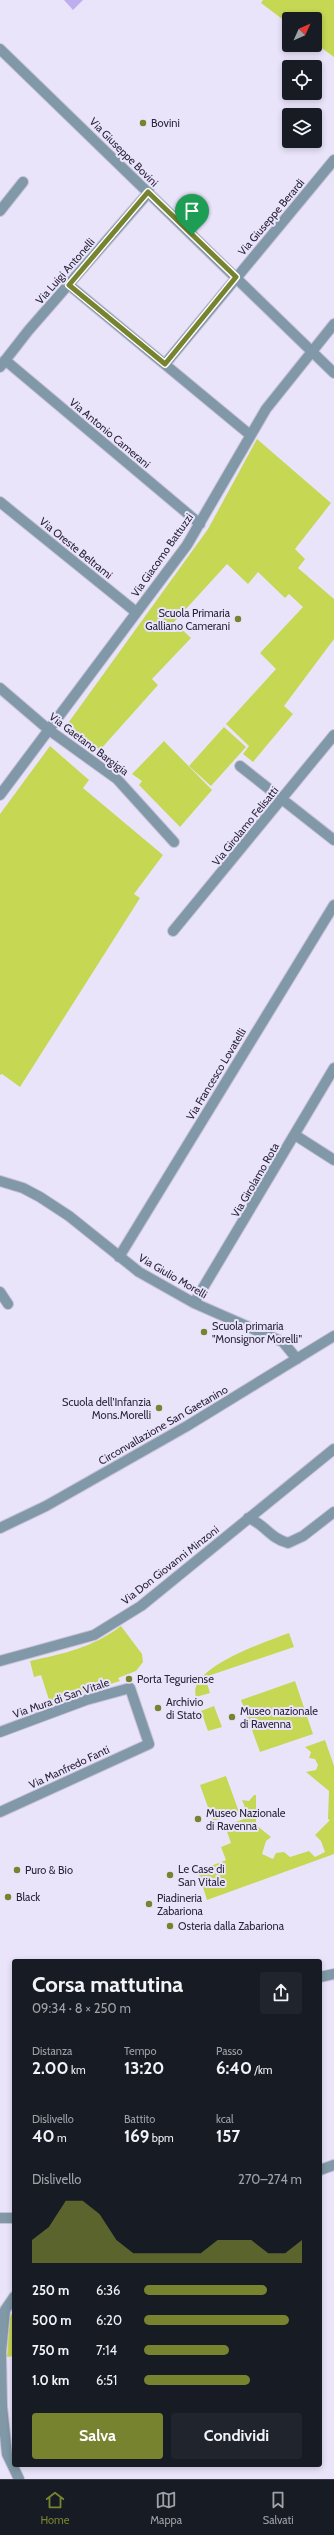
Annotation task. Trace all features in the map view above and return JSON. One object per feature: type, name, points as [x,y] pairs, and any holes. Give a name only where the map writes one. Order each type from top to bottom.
[{"type":"street","name":"Via Giuseppe Bovini","points":[[0,49],[334,373]]},
{"type":"street","name":"Via Giuseppe Berardi","points":[[165,364],[334,160]]},
{"type":"street","points":[[0,211],[23,182]]},
{"type":"street","name":"Via Luigi Antonelli","points":[[2,363],[148,192]]},
{"type":"street","points":[[69,285],[249,434]]},
{"type":"street","name":"Via Giacomo Battuzzi","points":[[0,794],[187,545],[249,434],[266,409],[334,324]]},
{"type":"street","name":"Via Antonio Camerani","points":[[2,363],[200,524]]},
{"type":"street","name":"Via Oreste Beltrami","points":[[0,502],[136,612]]},
{"type":"street","name":"Via Gaetano Bargigia","points":[[0,688],[49,730],[117,779],[174,842]]},
{"type":"street","name":"Via Girolamo Felisatti","points":[[173,931],[334,735]]},
{"type":"street","points":[[240,766],[334,840]]},
{"type":"street","name":"Via Francesco Lovatelli","points":[[119,1257],[334,905]]},
{"type":"street","name":"Via Girolamo Rota","points":[[194,1303],[334,1068]]},
{"type":"street","points":[[295,1135],[334,1160]]},
{"type":"street","name":"Via Giulio Morelli","points":[[0,1181],[40,1196],[69,1216],[139,1272],[194,1303],[283,1342],[297,1359]]},
{"type":"street","points":[[0,1292],[8,1304]]},
{"type":"street","name":"Circonvallazione San Gaetanino","points":[[0,1528],[46,1506],[187,1426],[334,1336]]},
{"type":"street","name":"Via Don Giovanni Minzoni","points":[[0,1661],[94,1635],[141,1606],[334,1449]]},
{"type":"street","points":[[248,1518],[256,1521],[271,1536],[288,1543],[303,1536],[334,1512]]},
{"type":"street","name":"Via Mura di San Vitale","points":[[0,1732],[86,1700],[130,1688],[149,1744]]},
{"type":"street","name":"Via Manfredo Fanti","points":[[0,1812],[149,1744]]},
{"type":"street","points":[[322,1977],[334,1974]]},
{"type":"street","points":[[322,2169],[334,2165]]},
{"type":"street","points":[[0,2218],[12,2218]]},
{"type":"street","points":[[12,2299],[2,2311],[1,2352],[1,2406],[7,2454],[12,2464]]},
{"type":"street","points":[[13,2467],[19,2479]]},
{"type":"green space","points":[[263,0],[334,0],[334,57],[322,48],[322,12],[282,12],[282,19],[261,3]]},
{"type":"green space","points":[[257,439],[331,503],[295,549],[305,559],[298,568],[334,599],[334,639],[284,706],[293,714],[253,762],[243,754],[249,746],[226,724],[276,669],[260,653],[303,607],[289,594],[285,598],[258,572],[248,584],[227,564],[174,622],[191,638],[152,679],[158,685],[100,750],[66,726],[208,529]]},
{"type":"green space","points":[[224,727],[246,747],[211,786],[189,766]]},
{"type":"green space","points":[[164,741],[212,790],[180,827],[139,785],[142,781],[132,774]]},
{"type":"green space","points":[[50,746],[89,780],[83,788],[163,855],[134,894],[140,898],[20,1087],[2,1074],[0,1075],[0,814]]},
{"type":"green space","points":[[121,1626],[142,1654],[143,1662],[136,1671],[118,1678],[120,1681],[50,1703],[41,1675],[34,1677],[30,1661],[89,1645]]},
{"type":"green space","points":[[289,1633],[294,1647],[205,1677],[210,1693],[196,1697],[196,1686],[203,1676],[215,1666],[248,1649]]},
{"type":"green space","points":[[295,1681],[313,1734],[260,1752],[241,1700]]},
{"type":"green space","points":[[214,1706],[222,1727],[208,1731],[201,1711]]},
{"type":"green space","points":[[325,1740],[334,1766],[334,1854],[207,1900],[198,1871],[226,1860],[221,1847],[231,1843],[225,1826],[249,1817],[242,1800],[249,1801],[254,1795],[256,1795],[256,1825],[271,1837],[266,1841],[262,1854],[273,1859],[276,1853],[284,1852],[290,1857],[309,1851],[315,1857],[325,1852],[321,1841],[315,1835],[330,1820],[328,1819],[329,1791],[306,1772],[316,1770],[318,1765],[315,1759],[309,1758],[311,1752],[305,1747]]},
{"type":"green space","points":[[226,1776],[239,1812],[213,1821],[200,1785]]},
{"type":"green space","points":[[12,2314],[12,2356],[7,2357],[10,2317]]},
{"type":"shaded area","points":[[64,0],[83,0],[73,10]]},
{"type":"place","name":"Bovini","points":[[143,123]]},
{"type":"place","name":"Scuola Primaria Galliano Camerani","points":[[238,619]]},
{"type":"place","name":"Scuola primaria \"Monsignor Morelli\"","points":[[204,1332]]},
{"type":"place","name":"Scuola dell'Infanzia Mons.Morelli","points":[[159,1408]]},
{"type":"place","name":"Porta Teguriense","points":[[129,1679]]},
{"type":"place","name":"Archivio di Stato","points":[[158,1708]]},
{"type":"place","name":"Museo nazionale di Ravenna","points":[[232,1717]]},
{"type":"place","name":"Museo Nazionale di Ravenna","points":[[198,1819]]},
{"type":"place","name":"Puro & Bio","points":[[17,1870]]},
{"type":"place","name":"Le Case di San Vitale","points":[[170,1875]]},
{"type":"place","name":"Black","points":[[8,1897]]},
{"type":"place","name":"Piadineria Zabariona","points":[[149,1904]]},
{"type":"place","name":"Osteria dalla Zabariona","points":[[170,1926]]},
{"type":"route","points":[[148,192],[192,235],[236,277],[165,364],[69,285],[148,192]]}]
